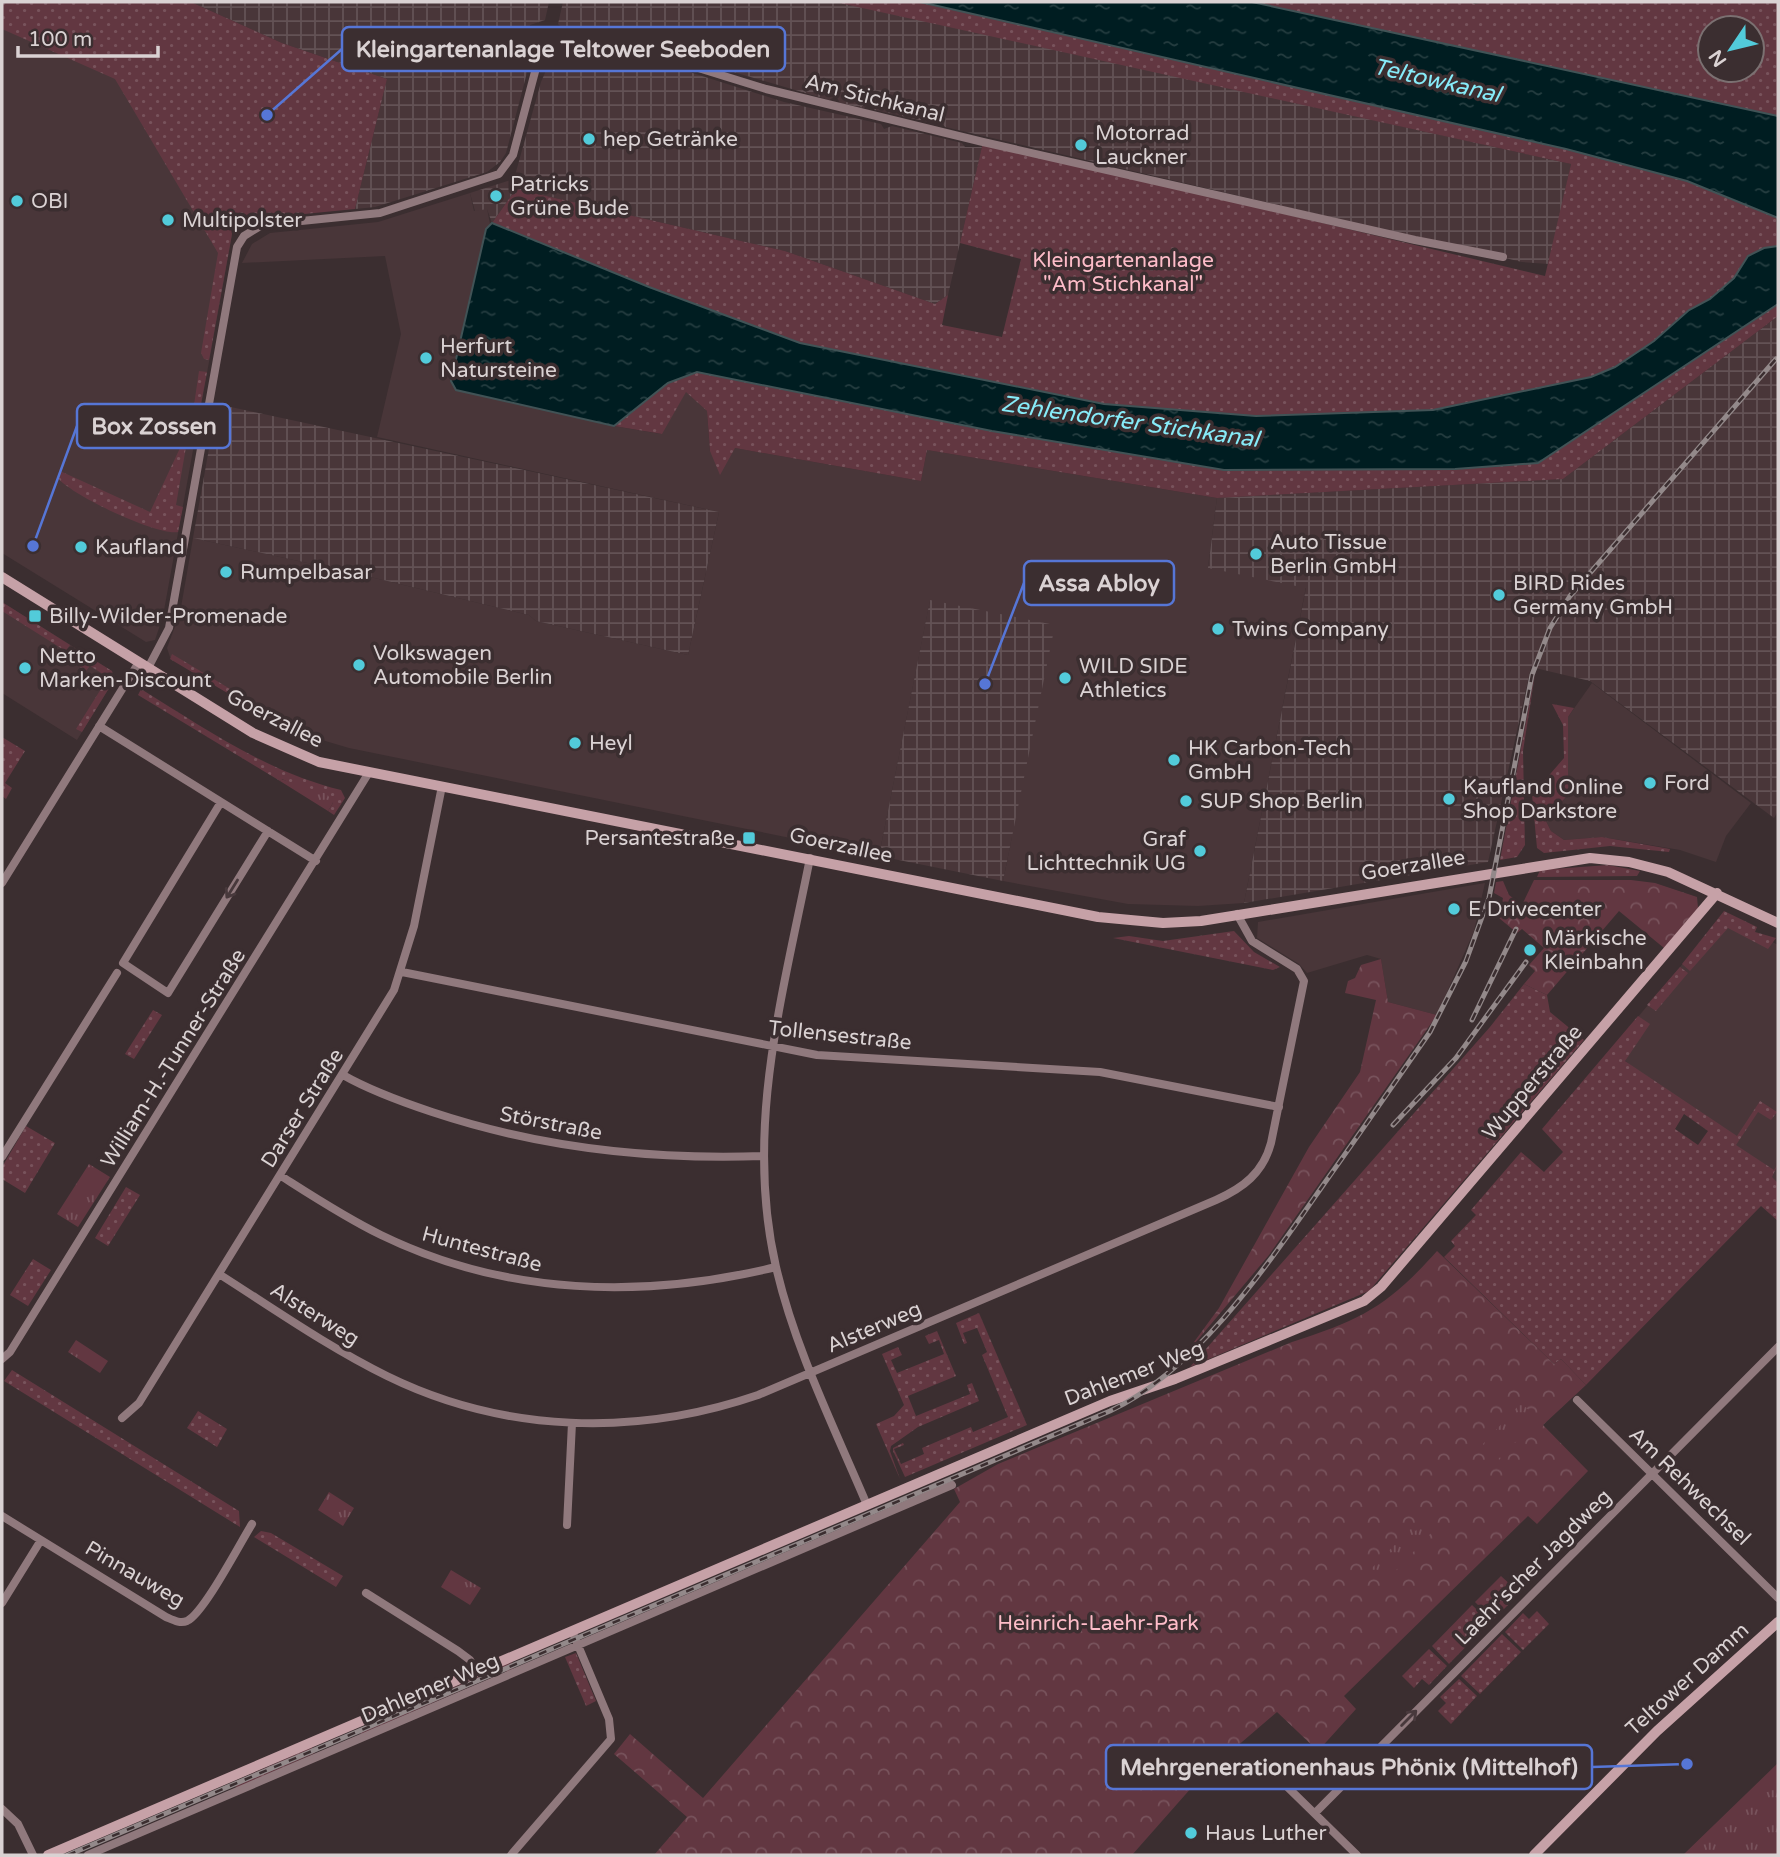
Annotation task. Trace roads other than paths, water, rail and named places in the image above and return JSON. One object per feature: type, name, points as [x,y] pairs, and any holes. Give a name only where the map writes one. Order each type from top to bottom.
[{"type":"main road","name":"Goerzallee","points":[[2,577],[273,743],[319,762],[368,774],[810,858],[1098,917],[1163,923],[1201,921],[1590,858],[1645,865],[1717,893],[1778,923]]},
{"type":"main road","name":"Wupperstraße","points":[[1374,1294],[1717,893]]},
{"type":"main road","name":"Dahlemer Weg","points":[[48,1855],[1110,1401],[1186,1375],[1374,1294]]},
{"type":"main road","name":"Teltower Damm","points":[[1534,1855],[1682,1707],[1778,1622]]},
{"type":"street","name":"Am Stichkanal","points":[[143,665],[169,628],[237,247],[244,236],[262,225],[380,213],[499,174],[513,155],[536,68],[549,34],[666,58],[766,89],[984,142],[1415,240],[1503,257]]},
{"type":"street","points":[[2,883],[99,726],[143,665]]},
{"type":"street","points":[[99,726],[316,861]]},
{"type":"street","name":"William-H.-Tunner-Straße","points":[[3,1359],[368,774]]},
{"type":"street","name":"Darser Straße","points":[[122,1418],[139,1404],[380,1016],[402,972],[442,786]]},
{"type":"street","points":[[221,802],[122,963],[168,993],[268,831]]},
{"type":"street","points":[[810,858],[772,1047],[764,1101],[762,1156],[767,1221],[791,1321],[867,1505]]},
{"type":"street","name":"Alsterweg","points":[[219,1274],[349,1355],[407,1385],[495,1413],[572,1423],[618,1424],[681,1416],[725,1406],[811,1373],[1235,1191],[1252,1178],[1263,1164],[1279,1107],[1304,981],[1297,969],[1252,941],[1237,914]]},
{"type":"street","name":"Tollensestraße","points":[[402,972],[772,1047],[846,1058],[1100,1072],[1279,1107]]},
{"type":"street","points":[[2,1157],[117,973]]},
{"type":"street","name":"Störstraße","points":[[343,1075],[428,1110],[529,1139],[636,1154],[762,1156]]},
{"type":"street","name":"Huntestraße","points":[[281,1176],[338,1213],[394,1241],[452,1263],[518,1280],[580,1287],[637,1288],[696,1283],[776,1267]]},
{"type":"street","name":"Laehr'scher Jagdweg","points":[[1315,1813],[1778,1347]]},
{"type":"street","name":"Am Rehwechsel","points":[[1577,1400],[1778,1598]]},
{"type":"street","points":[[568,1525],[572,1423]]},
{"type":"street","name":"Dahlemer Weg","points":[[83,1840],[89,1855],[952,1485]]},
{"type":"street","points":[[908,1487],[915,1502]]},
{"type":"street","points":[[843,1515],[850,1530]]},
{"type":"street","name":"Pinnauweg","points":[[2,1516],[166,1617],[186,1622],[202,1606],[252,1524]]},
{"type":"street","points":[[2,1604],[41,1540]]},
{"type":"street","points":[[769,1546],[776,1561]]},
{"type":"street","points":[[700,1576],[706,1592]]},
{"type":"street","points":[[685,1583],[691,1598]]},
{"type":"street","points":[[366,1593],[458,1651],[470,1660],[477,1672]]},
{"type":"street","points":[[659,1594],[665,1609]]},
{"type":"street","points":[[632,1605],[638,1621]]},
{"type":"street","points":[[612,1614],[619,1629]]},
{"type":"street","points":[[511,1855],[611,1739],[609,1719],[572,1631]]},
{"type":"street","name":"Dahlemer Weg","points":[[514,1656],[520,1670]]},
{"type":"street","name":"Dahlemer Weg","points":[[349,1727],[355,1741]]},
{"type":"street","points":[[316,1741],[322,1756]]},
{"type":"street","points":[[1269,1769],[1357,1855]]},
{"type":"street","points":[[227,1779],[233,1794]]},
{"type":"street","points":[[164,1806],[170,1820]]},
{"type":"street","points":[[2,1809],[18,1824],[33,1855]]},
{"type":"street","points":[[113,1827],[119,1842]]},
{"type":"water","name":"Teltowkanal","points":[[920,2],[1252,2],[1778,116],[1778,218],[1687,181],[1566,149]]},
{"type":"water","name":"Zehlendorfer Stichkanal","points":[[492,223],[649,287],[800,343],[1104,404],[1256,416],[1433,410],[1591,377],[1615,367],[1654,341],[1689,310],[1710,299],[1734,278],[1748,256],[1764,248],[1778,246],[1778,304],[1538,463],[1455,469],[1224,470],[992,431],[697,372],[668,383],[614,426],[456,390],[451,381],[486,229]]},
{"type":"railway","points":[[68,1855],[1110,1411],[1143,1392],[1174,1368],[1231,1310],[1257,1278],[1430,1032],[1466,961],[1489,898],[1532,675],[1550,628],[1570,596],[1776,359]]},
{"type":"railway","points":[[1472,1020],[1516,929]]},
{"type":"railway","points":[[1393,1125],[1456,1058],[1526,962]]},
{"type":"place","name":"Kleingartenanlage Teltower Seeboden","points":[[267,115]]},
{"type":"place","name":"hep Getränke","points":[[589,139]]},
{"type":"place","name":"Motorrad Lauckner","points":[[1081,145]]},
{"type":"place","name":"Patricks Grüne Bude","points":[[496,196]]},
{"type":"place","name":"OBI","points":[[17,201]]},
{"type":"place","name":"Multipolster","points":[[168,220]]},
{"type":"place","name":"Herfurt Natursteine","points":[[426,358]]},
{"type":"place","name":"Box Zossen","points":[[33,546]]},
{"type":"place","name":"Kaufland","points":[[81,547]]},
{"type":"place","name":"Auto Tissue Berlin GmbH","points":[[1256,554]]},
{"type":"place","name":"Rumpelbasar","points":[[226,572]]},
{"type":"place","name":"BIRD Rides Germany GmbH","points":[[1499,595]]},
{"type":"place","name":"Billy-Wilder-Promenade","points":[[35,616]]},
{"type":"place","name":"Twins Company","points":[[1218,629]]},
{"type":"place","name":"Volkswagen Automobile Berlin","points":[[359,665]]},
{"type":"place","name":"Netto Marken-Discount","points":[[25,668]]},
{"type":"place","name":"WILD SIDE Athletics","points":[[1065,678]]},
{"type":"place","name":"Assa Abloy","points":[[985,684]]},
{"type":"place","name":"Heyl","points":[[575,743]]},
{"type":"place","name":"HK Carbon-Tech GmbH","points":[[1174,760]]},
{"type":"place","name":"Ford","points":[[1650,783]]},
{"type":"place","name":"Kaufland Online Shop Darkstore","points":[[1449,799]]},
{"type":"place","name":"SUP Shop Berlin","points":[[1186,801]]},
{"type":"place","name":"Persantestraße","points":[[749,838]]},
{"type":"place","name":"Graf Lichttechnik UG","points":[[1200,851]]},
{"type":"place","name":"E Drivecenter","points":[[1454,909]]},
{"type":"place","name":"Märkische Kleinbahn","points":[[1530,950]]},
{"type":"place","name":"Mehrgenerationenhaus Phönix (Mittelhof)","points":[[1687,1764]]},
{"type":"place","name":"Haus Luther","points":[[1191,1833]]},
{"type":"park label","name":"Kleingartenanlage \"Am Stichkanal\"","points":[[1123,272]]},
{"type":"park label","name":"Heinrich-Laehr-Park","points":[[1098,1623]]}]
